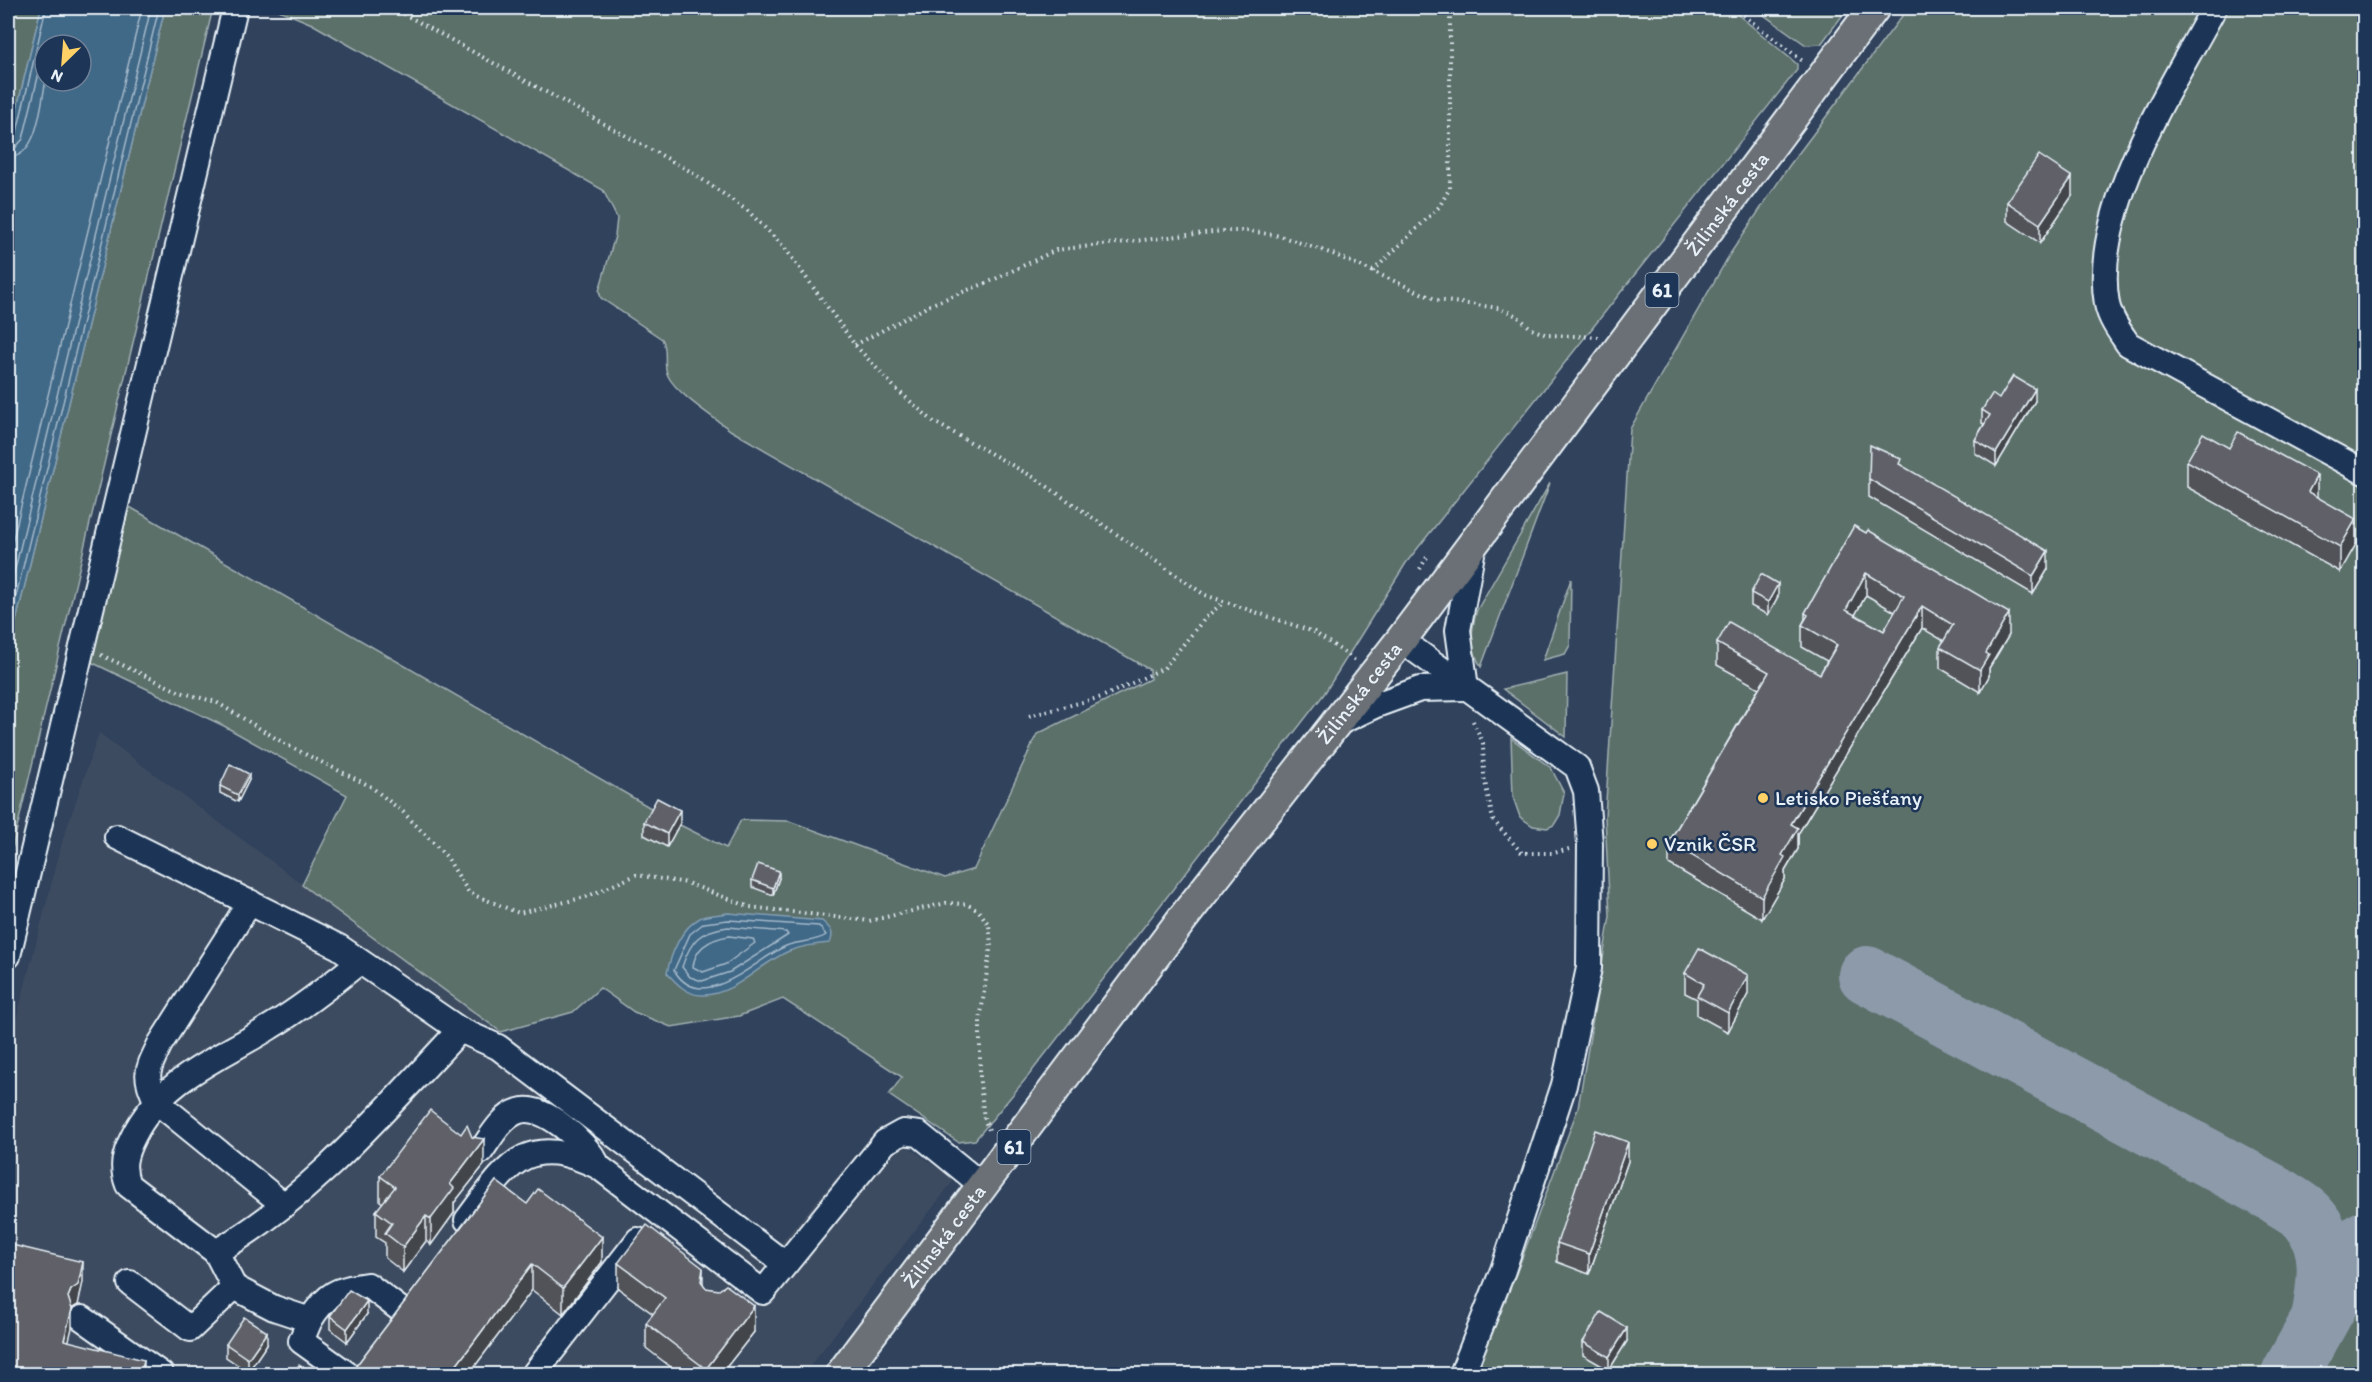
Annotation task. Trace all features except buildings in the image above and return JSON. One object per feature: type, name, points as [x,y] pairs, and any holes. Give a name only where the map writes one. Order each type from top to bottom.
[{"type":"main road","name":"Žilinská cesta","points":[[841,1374],[1011,1151],[1184,918],[1401,640],[1617,348],[1874,8]]},
{"type":"lane","points":[[8,956],[235,8]]},
{"type":"lane","points":[[2214,8],[2150,127],[2115,207],[2106,266],[2107,304],[2115,324],[2128,344],[2364,472]]},
{"type":"lane","points":[[1466,688],[1458,630],[1475,540]]},
{"type":"lane","points":[[1401,640],[1577,767],[1586,791],[1590,844],[1589,968],[1564,1085],[1503,1270],[1462,1374]]},
{"type":"lane","points":[[1334,725],[1376,705],[1420,689],[1466,688]]},
{"type":"lane","points":[[117,837],[339,947],[460,1030],[498,1047],[785,1264]]},
{"type":"lane","points":[[250,902],[181,1008],[150,1066],[147,1082],[157,1102],[284,1205]]},
{"type":"lane","points":[[310,1320],[274,1308],[234,1287],[216,1252],[128,1185],[123,1170],[126,1152],[142,1118],[173,1084],[279,1022],[319,995],[359,962]]},
{"type":"lane","points":[[216,1252],[250,1233],[316,1179],[460,1030]]},
{"type":"lane","points":[[481,1150],[512,1113],[531,1110],[544,1114],[567,1130],[589,1150],[598,1167]]},
{"type":"lane","points":[[450,1243],[500,1176],[520,1158],[532,1153],[574,1155],[598,1167],[659,1212],[732,1280],[763,1292],[885,1142],[903,1132],[919,1134],[983,1186]]},
{"type":"lane","points":[[534,1374],[659,1212]]},
{"type":"lane","points":[[130,1283],[190,1329],[234,1287]]},
{"type":"lane","points":[[347,1374],[301,1341],[310,1320],[324,1298],[346,1288],[368,1285],[401,1309]]},
{"type":"lane","points":[[82,1318],[161,1374]]},
{"type":"path","points":[[393,8],[629,136],[720,190],[748,211],[779,242],[855,345],[896,389],[934,422],[1008,461],[1205,595],[1314,632],[1374,674]]},
{"type":"path","points":[[1373,271],[1439,207],[1450,188],[1450,8]]},
{"type":"path","points":[[1734,8],[1824,77]]},
{"type":"path","points":[[855,345],[932,304],[991,281],[1041,255],[1081,246],[1170,235],[1250,231],[1280,236],[1333,254],[1437,300],[1498,308],[1517,316],[1538,332],[1547,335],[1593,336],[1617,348]]},
{"type":"path","points":[[1029,716],[1102,697],[1164,668],[1205,618],[1224,602]]},
{"type":"path","points":[[93,651],[180,692],[216,702],[287,745],[370,786],[403,812],[446,856],[469,893],[519,913],[586,897],[636,875],[687,883],[750,907],[869,921],[946,903],[966,904],[979,911],[989,926],[991,943],[980,1021],[980,1082],[984,1119],[987,1129],[1011,1151]]},
{"type":"path","points":[[1465,713],[1473,720],[1483,743],[1484,777],[1493,820],[1522,853],[1554,853],[1590,844]]},
{"type":"shaded area","points":[[99,733],[501,1032],[778,1246],[880,1126],[954,1180],[804,1374],[8,1374],[8,1051],[63,839]]},
{"type":"green space","points":[[8,8],[41,8],[35,33],[33,33],[33,41],[8,146]]},
{"type":"green space","points":[[165,8],[213,8],[8,866],[8,654]]},
{"type":"green space","points":[[274,8],[1730,8],[1797,64],[1797,70],[1406,563],[1324,694],[1029,1075],[975,1140],[958,1142],[889,1095],[902,1077],[783,999],[739,1016],[671,1027],[634,1012],[600,988],[573,1012],[501,1032],[302,885],[347,795],[224,726],[91,662],[128,506],[682,826],[726,848],[741,820],[789,821],[945,878],[974,869],[1037,734],[1150,679],[1150,670],[730,430],[696,405],[679,390],[668,376],[662,339],[601,298],[599,291],[615,236],[617,218],[603,190],[312,24]]},
{"type":"green space","points":[[1754,8],[1848,8],[1821,44],[1806,45]]},
{"type":"green space","points":[[1908,8],[2364,8],[2364,1374],[1474,1374],[1516,1274],[1578,1108],[1610,916],[1605,817],[1630,429],[1730,254],[1789,166]]},
{"type":"green space","points":[[1550,483],[1481,667],[1472,640],[1477,610]]},
{"type":"green space","points":[[1571,579],[1570,645],[1565,654],[1543,660]]},
{"type":"green space","points":[[1567,674],[1566,737],[1503,689]]},
{"type":"green space","points":[[1511,738],[1551,768],[1564,793],[1560,815],[1554,825],[1547,828],[1533,826],[1520,817],[1513,797]]},
{"type":"water","points":[[41,8],[165,8],[8,654],[8,146],[33,41],[33,93],[93,93],[93,33],[35,33]]},
{"type":"water","points":[[728,913],[822,921],[831,930],[832,936],[830,943],[809,945],[778,956],[725,990],[702,995],[687,991],[667,973],[678,942],[693,922],[706,916]]},
{"type":"taxiway","points":[[1867,975],[2277,1195],[2301,1211],[2316,1228],[2324,1253],[2326,1266],[2320,1319]]},
{"type":"taxiway","points":[[2290,1374],[2364,1240]]},
{"type":"place","name":"Letisko Piešťany","points":[[1763,798]]},
{"type":"place","name":"Vznik ČSR","points":[[1652,844]]}]
